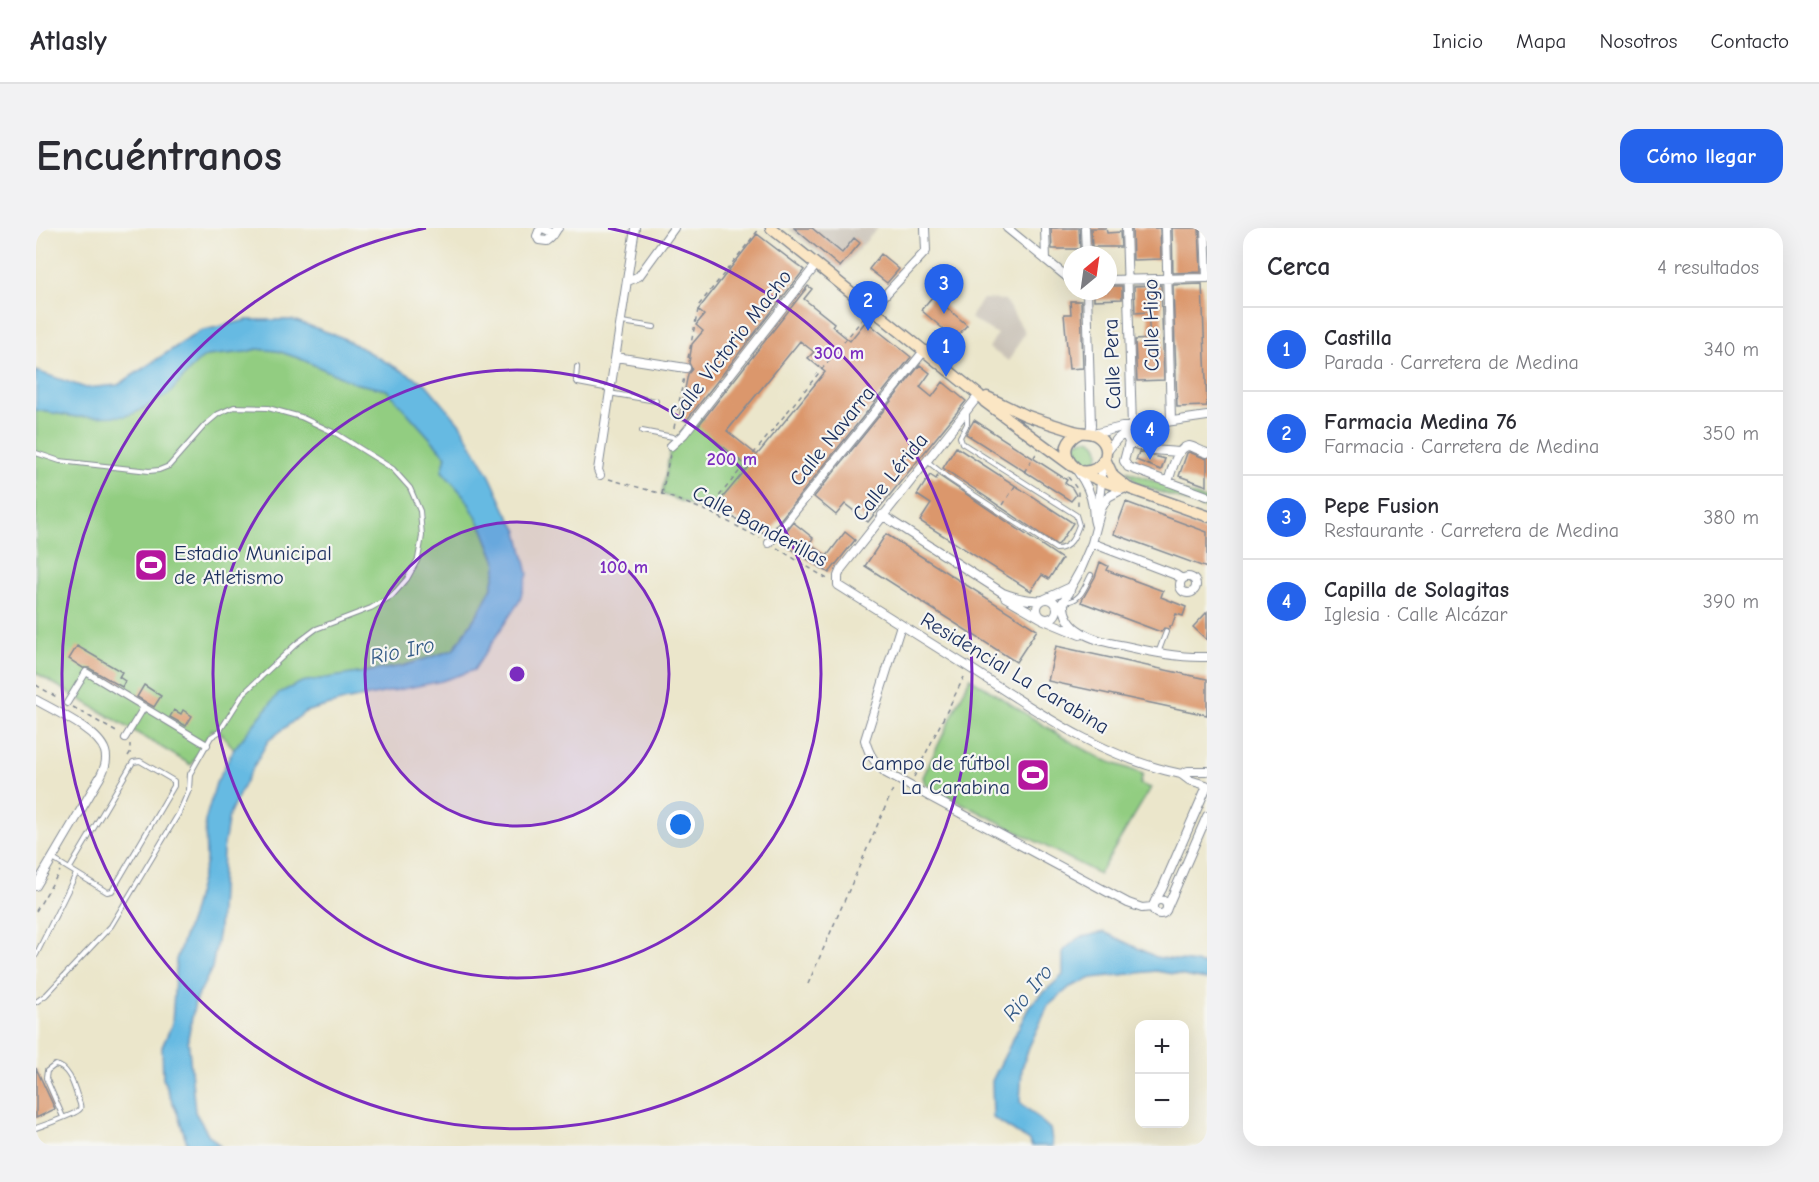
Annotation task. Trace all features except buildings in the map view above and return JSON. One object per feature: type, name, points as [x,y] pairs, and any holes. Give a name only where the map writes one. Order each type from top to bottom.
[{"type":"main road","points":[[772,228],[979,394],[1027,415],[1097,436],[1104,444],[1104,458],[1113,476],[1125,488]]},
{"type":"main road","points":[[979,394],[985,402],[1076,468],[1101,480],[1207,516]]},
{"type":"main road","points":[[1088,433],[1072,439],[1067,447],[1067,457],[1076,468],[1090,471],[1104,458]]},
{"type":"street","points":[[600,475],[598,470],[635,228]]},
{"type":"street","points":[[628,281],[639,276],[674,228]]},
{"type":"street","points":[[871,309],[926,251],[925,228]]},
{"type":"street","points":[[1007,228],[1063,274]]},
{"type":"street","points":[[1045,228],[1046,260]]},
{"type":"street","points":[[1085,228],[1086,246]]},
{"type":"street","name":"Calle Pera","points":[[1126,228],[1132,427]]},
{"type":"street","name":"Calle Higo","points":[[1166,228],[1171,421]]},
{"type":"street","points":[[1117,280],[1207,277],[1205,228]]},
{"type":"street","name":"Calle Victorio Macho","points":[[672,441],[678,441],[684,434],[816,265]]},
{"type":"street","points":[[1087,300],[1091,425],[1088,433]]},
{"type":"street","name":"Calle Navarra","points":[[769,543],[924,351]]},
{"type":"street","points":[[616,357],[686,368]]},
{"type":"street","name":"Calle Lérida","points":[[838,585],[841,569],[979,394]]},
{"type":"street","points":[[1088,433],[1207,416]]},
{"type":"street","points":[[1101,509],[1099,501],[1104,458],[1117,438],[1132,427]]},
{"type":"street","points":[[1125,434],[1129,442],[1125,458],[1126,465],[1207,496]]},
{"type":"street","points":[[1129,442],[1152,450],[1179,452]]},
{"type":"street","points":[[1168,482],[1183,447],[1189,446],[1207,453]]},
{"type":"street","points":[[1076,468],[1089,489],[1093,510],[1092,518],[1096,526]]},
{"type":"street","points":[[1043,599],[1039,602],[1036,613],[1043,619],[1052,619],[1080,571],[1092,543],[1101,509],[1108,497],[1125,488]]},
{"type":"street","points":[[882,515],[1003,592],[1020,599],[1031,601],[1043,599],[1071,586]]},
{"type":"street","points":[[1092,543],[1182,579]]},
{"type":"street","name":"Residencial La Carabina","points":[[838,585],[1092,744],[1158,770],[1181,774],[1189,780],[1207,786]]},
{"type":"street","points":[[1003,592],[1005,598],[1043,619],[1079,635],[1088,635]]},
{"type":"street","points":[[1043,599],[1052,601],[1057,606],[1057,610]]},
{"type":"street","points":[[1064,602],[1068,619],[1080,632],[1107,642],[1158,653],[1207,657]]},
{"type":"street","points":[[901,625],[865,740],[876,764],[886,773],[1128,903],[1142,908],[1160,900],[1164,901],[1167,908]]},
{"type":"street","points":[[67,703],[86,672],[207,745]]},
{"type":"street","points":[[36,699],[93,735],[105,751],[106,760],[104,770],[36,886]]},
{"type":"street","points":[[125,738],[144,707]]},
{"type":"street","name":"Residencial La Carabina","points":[[1181,774],[1188,771],[1207,771]]},
{"type":"street","points":[[1207,771],[1204,778],[1207,786],[1154,904],[1154,912],[1161,915],[1165,912],[1207,816]]},
{"type":"lane","points":[[622,322],[654,327]]},
{"type":"lane","points":[[577,367],[576,380],[578,383],[656,400]]},
{"type":"lane","points":[[36,453],[60,461],[149,471],[159,470],[169,466],[205,425],[218,414],[234,407],[268,408],[301,417],[337,434],[393,469],[410,488],[420,511],[422,536],[418,559],[408,579],[392,596],[371,608],[316,629],[296,644],[244,693],[219,732],[211,737],[190,774],[189,790],[179,813],[111,926],[46,995],[36,1002]]},
{"type":"lane","points":[[927,460],[947,477],[1056,549],[1063,549],[1068,545],[1079,525],[1076,515],[962,443],[960,437],[968,419],[966,411]]},
{"type":"lane","points":[[642,431],[672,441]]},
{"type":"lane","points":[[1064,602],[1072,601],[1081,594],[1091,575]]},
{"type":"lane","points":[[1158,653],[1166,632]]},
{"type":"lane","points":[[53,858],[107,892],[112,891],[174,786],[174,781],[140,761],[133,762],[70,868]]},
{"type":"lane","points":[[36,955],[76,874]]},
{"type":"lane","points":[[36,1128],[78,1111],[80,1108],[67,1071],[62,1066],[55,1065],[49,1069],[46,1078],[63,1117]]},
{"type":"path","points":[[662,494],[699,305],[760,228]]},
{"type":"path","points":[[707,511],[871,309]]},
{"type":"path","name":"Calle Banderillas","points":[[600,475],[707,511],[769,543],[838,585]]},
{"type":"path","points":[[910,786],[969,667]]},
{"type":"path","points":[[808,984],[898,779]]},
{"type":"shaded area","points":[[788,228],[878,228],[840,270]]},
{"type":"shaded area","points":[[983,299],[1005,300],[1025,332],[1009,361],[989,348],[997,334],[970,318]]},
{"type":"green space","points":[[257,349],[278,351],[354,383],[387,390],[446,456],[442,471],[465,497],[483,529],[497,564],[492,587],[480,610],[453,650],[403,666],[302,682],[279,693],[234,749],[222,734],[212,729],[191,765],[36,673],[36,410],[77,417],[137,412],[169,394],[196,363],[206,356]]},
{"type":"green space","points":[[699,415],[752,456],[751,465],[711,512],[662,494],[671,446]]},
{"type":"green space","points":[[1086,439],[1095,443],[1099,452],[1095,461],[1086,465],[1077,461],[1073,452],[1077,443]]},
{"type":"green space","points":[[1126,471],[1207,500],[1207,509],[1138,484]]},
{"type":"green space","name":"Campo de fútbol La Carabina","points":[[970,678],[1059,735],[1102,759],[1143,774],[1140,784],[1151,788],[1099,874],[925,784],[923,777]]},
{"type":"water","points":[[247,320],[293,320],[341,337],[426,384],[460,424],[490,476],[518,531],[528,574],[519,602],[474,670],[442,681],[344,701],[305,712],[268,741],[229,815],[223,851],[219,930],[212,968],[195,1002],[188,1038],[195,1112],[208,1134],[220,1146],[188,1146],[163,1079],[162,1047],[172,1024],[176,960],[191,917],[206,861],[205,821],[216,783],[234,749],[279,693],[302,682],[403,666],[453,650],[480,610],[492,587],[497,564],[483,529],[465,497],[442,471],[446,456],[387,390],[354,383],[278,351],[257,349],[206,356],[196,363],[169,394],[125,416],[77,417],[36,410],[36,371],[86,388],[118,385],[200,331]]},
{"type":"water","points":[[1104,932],[1156,957],[1207,965],[1207,980],[1156,971],[1092,978],[1070,987],[1048,1006],[1022,1068],[1020,1102],[1050,1129],[1053,1146],[1032,1146],[1029,1141],[993,1118],[992,1081],[1030,1005],[1063,975],[1063,951],[1078,938]]},
{"type":"place","name":"Pepe Fusion","points":[[944,314]]},
{"type":"place","name":"Farmacia Medina 76","points":[[868,331]]},
{"type":"place","name":"Castilla","points":[[946,377]]},
{"type":"place","name":"Capilla de Solagitas","points":[[1150,460]]},
{"type":"place","name":"Estadio Municipal de Atletismo","points":[[151,565]]},
{"type":"place","name":"Campo de fútbol La Carabina","points":[[1033,775]]},
{"type":"water label","name":"Rio Iro","points":[[402,650]]},
{"type":"water label","name":"Rio Iro","points":[[1027,992]]}]
